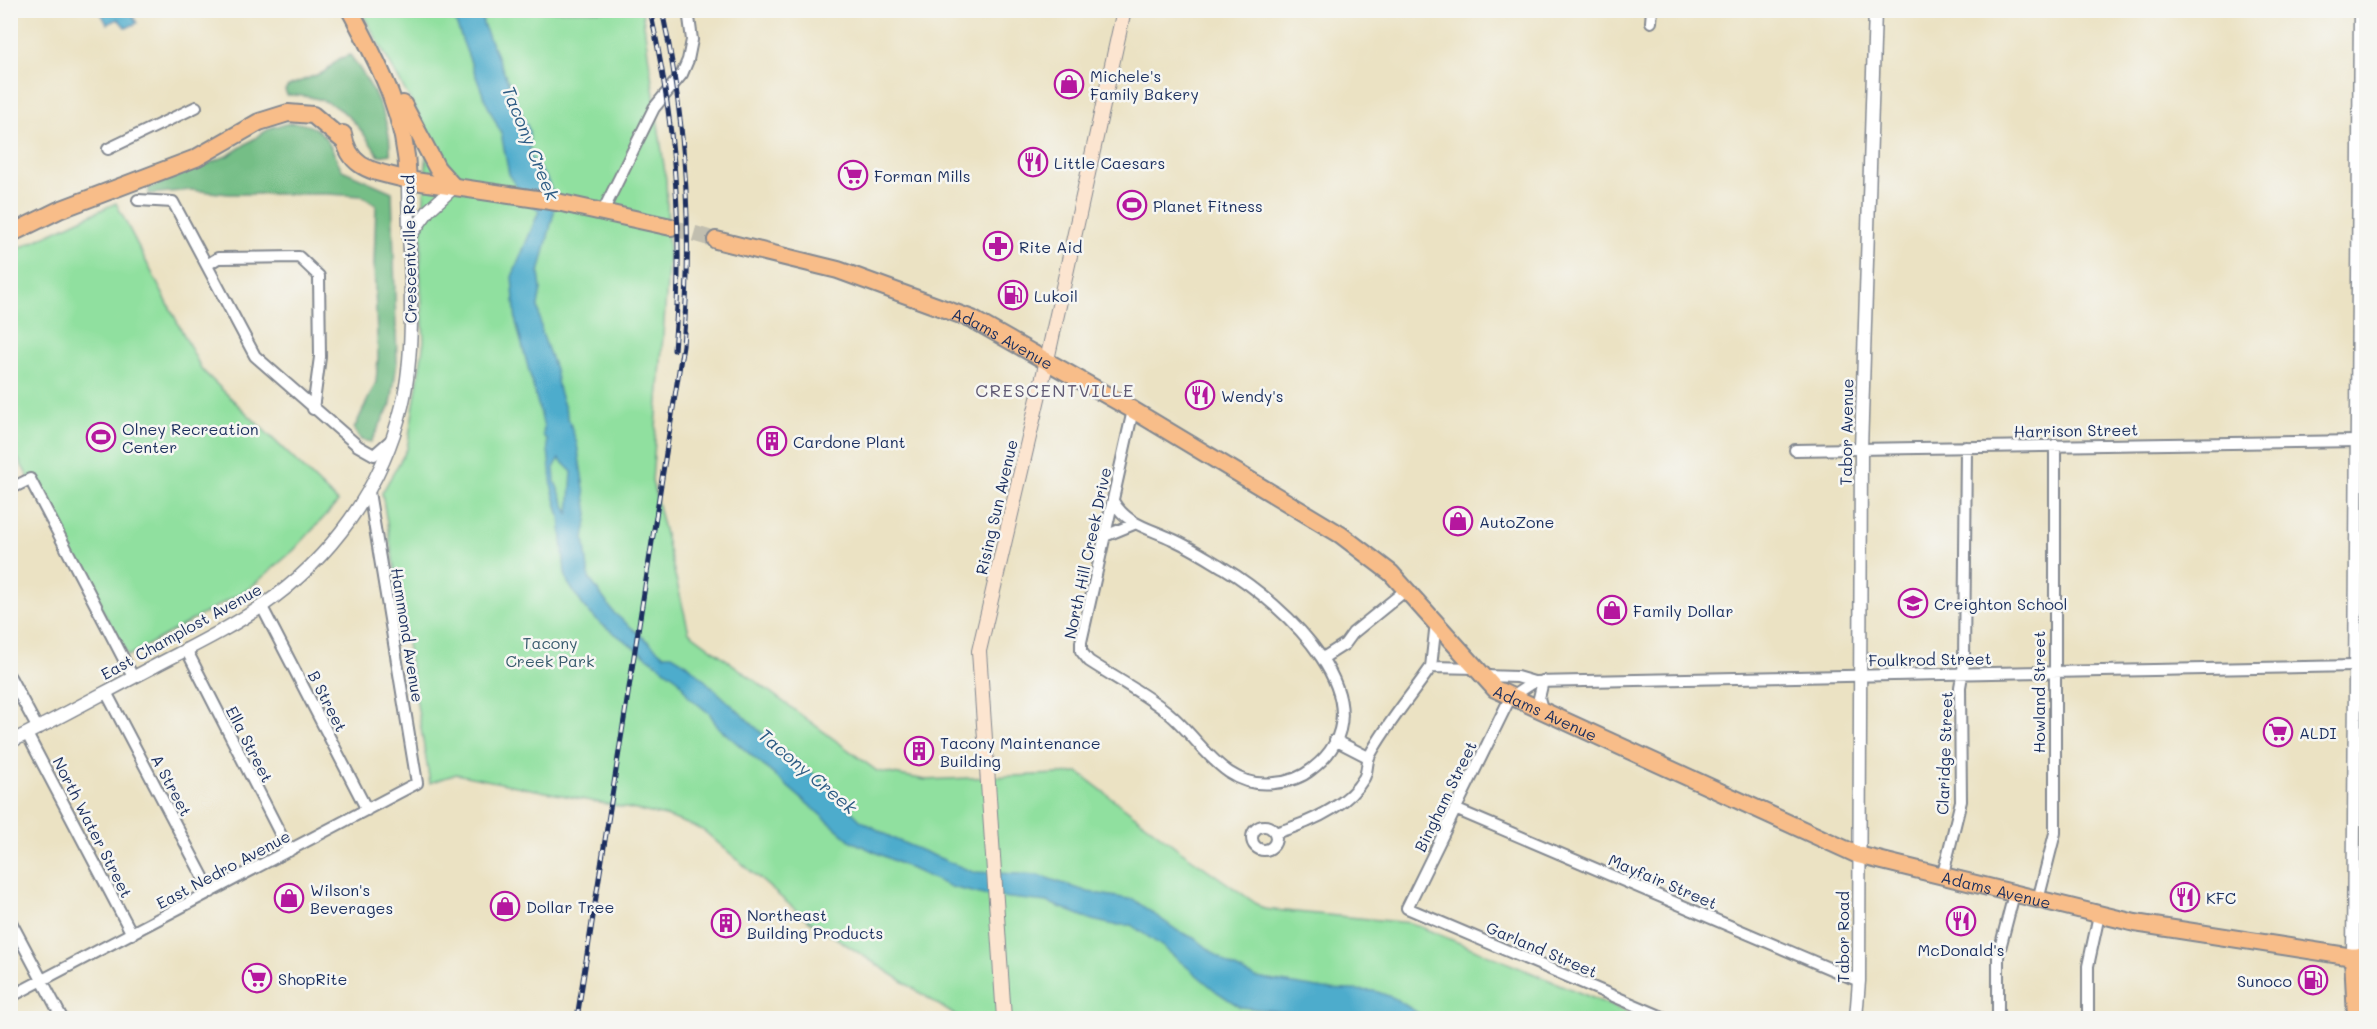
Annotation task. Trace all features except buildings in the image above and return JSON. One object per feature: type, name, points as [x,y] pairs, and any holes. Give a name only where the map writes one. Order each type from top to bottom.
[{"type":"main road","name":"Crescentville Road","points":[[350,10],[390,91],[400,118],[407,150],[408,180]]},
{"type":"main road","name":"Rising Sun Avenue","points":[[1004,1018],[979,651],[1047,360],[1124,10]]},
{"type":"main road","points":[[362,33],[437,168],[454,187]]},
{"type":"main road","points":[[10,234],[59,210],[113,190],[131,190],[196,158],[282,107],[310,106],[336,120],[342,128],[345,142],[357,161],[369,171],[408,180],[557,202],[671,226]]},
{"type":"main road","points":[[10,221],[78,192],[111,182],[131,190]]},
{"type":"main road","name":"Adams Avenue","points":[[716,240],[838,270],[972,319],[1133,410],[1341,535],[1375,559],[1436,622],[1495,689],[1510,698],[1858,855],[1942,878],[2156,927],[2360,956]]},
{"type":"main road","points":[[2354,1016],[2353,986],[2360,956]]},
{"type":"main road","points":[[2353,986],[2367,974]]},
{"type":"street","points":[[603,211],[654,108],[682,74],[688,60],[692,40],[688,10]]},
{"type":"street","name":"Tabor Avenue","points":[[1858,855],[1861,449],[1875,10]]},
{"type":"street","points":[[2360,10],[2355,323],[2358,441],[2355,666],[2360,956]]},
{"type":"street","points":[[108,150],[196,107]]},
{"type":"street","name":"Crescentville Road","points":[[369,492],[392,440],[402,406],[407,376],[408,180]]},
{"type":"street","points":[[409,237],[429,210],[454,187]]},
{"type":"street","points":[[131,190],[173,202],[255,356],[358,446],[374,455],[392,440]]},
{"type":"street","points":[[207,265],[218,258],[299,257],[319,276],[320,357],[313,409]]},
{"type":"street","name":"North Hill Creek Drive","points":[[1133,410],[1081,642],[1082,651],[1089,662],[1167,712],[1223,770],[1239,779],[1267,784],[1295,779],[1323,759],[1335,740]]},
{"type":"street","name":"Harrison Street","points":[[1795,450],[2358,441]]},
{"type":"street","name":"Howland Street","points":[[2038,900],[2055,833],[2053,673],[2055,445]]},
{"type":"street","name":"Claridge Street","points":[[1942,878],[1961,801],[1960,687],[1966,447]]},
{"type":"street","points":[[10,489],[30,479],[133,677]]},
{"type":"street","name":"East Champlost Avenue","points":[[10,742],[262,607],[306,571],[324,552],[369,492]]},
{"type":"street","name":"Hammond Avenue","points":[[369,492],[417,783]]},
{"type":"street","points":[[1113,501],[1119,512],[1134,524],[1173,540],[1226,569],[1275,609],[1323,658],[1334,677],[1341,700],[1341,723],[1335,740],[1368,757]]},
{"type":"street","points":[[1105,536],[1134,524]]},
{"type":"street","points":[[1323,658],[1345,644],[1353,633],[1406,590]]},
{"type":"street","name":"B Street","points":[[262,607],[367,810]]},
{"type":"street","points":[[1275,833],[1299,826],[1342,801],[1366,776],[1368,757],[1431,667],[1436,622]]},
{"type":"street","name":"Ella Street","points":[[186,649],[289,851]]},
{"type":"street","name":"Foulkrod Street","points":[[1431,667],[1539,681],[2355,666]]},
{"type":"street","name":"North Water Street","points":[[10,677],[32,731],[132,934]]},
{"type":"street","points":[[1510,698],[1539,681]]},
{"type":"street","points":[[1539,681],[1539,698],[1543,712]]},
{"type":"street","name":"A Street","points":[[106,692],[211,892]]},
{"type":"street","name":"Bingham Street","points":[[1407,908],[1510,698]]},
{"type":"street","name":"East Nedro Avenue","points":[[10,998],[417,783]]},
{"type":"street","name":"Mayfair Street","points":[[1455,808],[1859,981]]},
{"type":"street","name":"Tabor Road","points":[[1856,1018],[1859,981],[1858,855]]},
{"type":"street","points":[[1998,1018],[1998,956],[2014,894]]},
{"type":"street","name":"Garland Street","points":[[1407,908],[1665,1018]]},
{"type":"street","points":[[2088,1018],[2088,966],[2099,915]]},
{"type":"street","points":[[10,920],[62,1018]]},
{"type":"green space","name":"Tacony Creek Park","points":[[361,11],[642,11],[666,180],[669,255],[652,481],[689,632],[877,771],[926,780],[1079,773],[1181,851],[1264,909],[1411,923],[1641,1018],[959,1018],[805,918],[703,830],[666,816],[456,774],[430,783],[382,493],[407,449],[424,341],[420,269],[428,132]]},
{"type":"green space","points":[[350,55],[378,101],[390,141],[390,154],[379,156],[352,120],[331,104],[319,99],[287,95],[285,90],[288,86],[324,72],[339,59]]},
{"type":"green space","points":[[291,123],[303,124],[319,131],[329,143],[342,170],[392,192],[397,362],[391,404],[371,442],[361,440],[354,429],[376,382],[378,358],[374,265],[376,205],[362,196],[327,194],[229,194],[191,190],[149,194],[149,188],[229,155],[272,127]]},
{"type":"green space","name":"Olney Recreation Center","points":[[116,203],[202,370],[338,502],[294,550],[250,588],[128,656],[11,446],[11,252]]},
{"type":"water","points":[[100,11],[130,11],[137,23],[126,28],[118,19],[107,24]]},
{"type":"water","name":"Tacony Creek","points":[[456,11],[482,11],[483,24],[529,130],[530,156],[547,179],[553,194],[554,212],[539,273],[541,289],[538,306],[542,333],[577,444],[588,514],[584,538],[589,578],[614,613],[664,655],[672,655],[687,664],[764,735],[817,777],[860,820],[894,839],[973,872],[1038,875],[1088,892],[1134,900],[1178,931],[1196,939],[1229,965],[1256,978],[1324,989],[1375,991],[1394,998],[1426,1018],[1334,1018],[1240,1007],[1217,992],[1163,947],[1131,925],[1114,925],[1092,920],[1047,902],[984,895],[951,887],[851,841],[717,726],[710,714],[689,697],[678,679],[600,623],[584,607],[568,583],[565,573],[560,517],[552,488],[547,440],[543,435],[544,427],[516,322],[512,277],[539,211],[521,195],[509,174],[501,133],[485,100],[455,20]],"holes":[[[559,459],[572,472],[569,514],[555,482],[554,468]]]},
{"type":"tunnel","points":[[671,227],[716,240]]},
{"type":"railway","points":[[650,10],[666,94],[675,180],[678,265],[674,350]]},
{"type":"railway","points":[[577,1018],[683,345],[687,261],[685,177],[677,93],[662,10]]},
{"type":"place","name":"Michele's Family Bakery","points":[[1069,84]]},
{"type":"place","name":"Little Caesars","points":[[1033,162]]},
{"type":"place","name":"Forman Mills","points":[[853,175]]},
{"type":"place","name":"Planet Fitness","points":[[1132,205]]},
{"type":"place","name":"Rite Aid","points":[[998,246]]},
{"type":"place","name":"Lukoil","points":[[1013,295]]},
{"type":"place","name":"Wendy's","points":[[1200,395]]},
{"type":"place","name":"Olney Recreation Center","points":[[101,437]]},
{"type":"place","name":"Cardone Plant","points":[[772,441]]},
{"type":"place","name":"AutoZone","points":[[1458,521]]},
{"type":"place","name":"Creighton School","points":[[1913,603]]},
{"type":"place","name":"Family Dollar","points":[[1612,610]]},
{"type":"place","name":"ALDI","points":[[2278,732]]},
{"type":"place","name":"Tacony Maintenance Building","points":[[919,751]]},
{"type":"place","name":"KFC","points":[[2185,897]]},
{"type":"place","name":"Wilson's Beverages","points":[[289,898]]},
{"type":"place","name":"Dollar Tree","points":[[505,906]]},
{"type":"place","name":"McDonald's","points":[[1961,921]]},
{"type":"place","name":"Northeast Building Products","points":[[726,923]]},
{"type":"place","name":"ShopRite","points":[[257,978]]},
{"type":"place","name":"Sunoco","points":[[2313,980]]},
{"type":"district","name":"CRESCENTVILLE","points":[[1055,390]]}]
